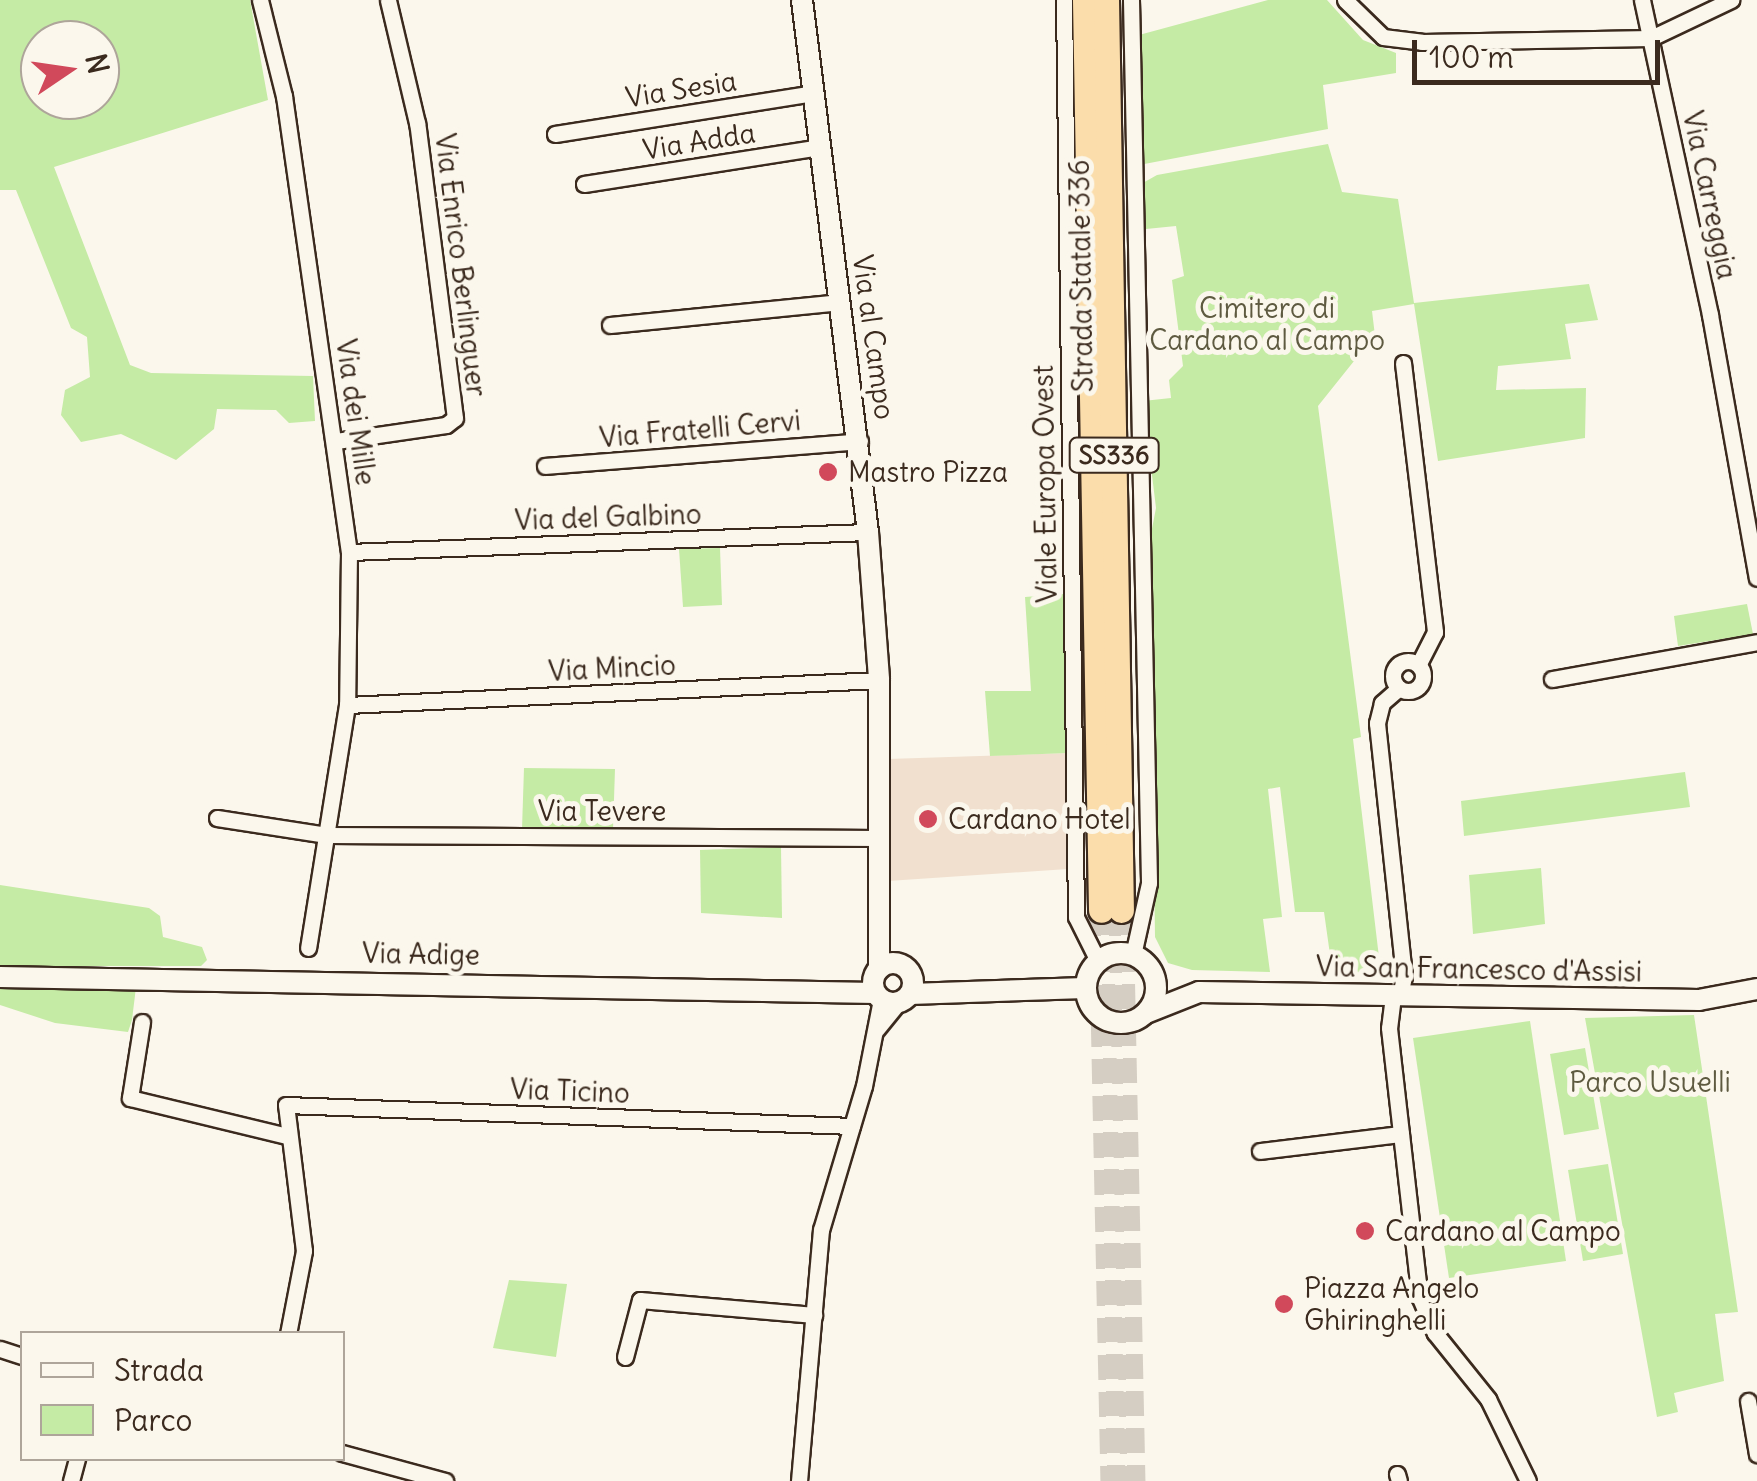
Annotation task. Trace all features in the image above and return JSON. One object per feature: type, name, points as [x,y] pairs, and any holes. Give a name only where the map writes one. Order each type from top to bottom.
[{"type":"highway","name":"Strada Statale 336","points":[[1086,0],[1111,910],[1106,0]]},
{"type":"street","name":"Via dei Mille","points":[[260,0],[284,96],[350,552],[347,706],[308,948]]},
{"type":"street","name":"Via Enrico Berlinguer","points":[[336,441],[446,425],[455,418],[417,123],[388,0]]},
{"type":"street","name":"Via al Campo","points":[[802,0],[860,441],[879,680],[877,922],[891,984]]},
{"type":"street","name":"Viale Europa Ovest","points":[[1064,0],[1076,917],[1098,961]]},
{"type":"street","points":[[1132,0],[1149,883],[1134,955]]},
{"type":"street","points":[[1345,0],[1369,28],[1396,41],[1650,38],[1731,0]]},
{"type":"street","name":"Via Carreggia","points":[[1642,0],[1710,315],[1757,578]]},
{"type":"street","name":"Via Sesia","points":[[555,134],[815,93]]},
{"type":"street","name":"Via Adda","points":[[584,184],[821,147]]},
{"type":"street","points":[[610,325],[841,302]]},
{"type":"street","points":[[1403,363],[1435,632],[1419,664],[1420,686],[1399,688],[1382,703],[1376,723],[1404,972],[1388,1020],[1424,1313],[1479,1384],[1528,1481]]},
{"type":"street","name":"Via Fratelli Cervi","points":[[545,466],[860,441]]},
{"type":"street","name":"Via del Galbino","points":[[350,552],[868,532]]},
{"type":"street","points":[[1552,679],[1757,642]]},
{"type":"street","name":"Via Mincio","points":[[347,706],[879,680]]},
{"type":"street","points":[[217,818],[327,835]]},
{"type":"street","name":"Via Tevere","points":[[327,835],[877,838]]},
{"type":"street","points":[[1114,953],[1134,955],[1152,970],[1156,993],[1146,1013],[1131,1022],[1109,1022],[1092,1009],[1085,988],[1098,961],[1114,953]]},
{"type":"street","name":"Via San Francesco d'Assisi","points":[[1152,970],[1199,992]]},
{"type":"street","name":"Via Adige","points":[[0,977],[840,989],[891,984]]},
{"type":"street","points":[[799,1481],[829,1192],[852,1126],[891,984],[945,990],[1085,988]]},
{"type":"street","name":"Via San Francesco d'Assisi","points":[[1146,1013],[1199,992],[1700,1000],[1757,989]]},
{"type":"street","points":[[142,1022],[130,1098],[287,1136],[304,1251],[289,1331]]},
{"type":"street","name":"Via Ticino","points":[[287,1136],[286,1106],[852,1126]]},
{"type":"street","points":[[1260,1151],[1401,1134]]},
{"type":"street","points":[[626,1357],[640,1300],[814,1315]]},
{"type":"street","points":[[1748,1401],[1757,1454]]},
{"type":"street","points":[[345,1453],[445,1481]]},
{"type":"shaded area","points":[[1068,753],[1068,869],[888,881],[888,759]]},
{"type":"green space","points":[[0,0],[250,0],[268,100],[54,167],[130,365],[151,373],[313,376],[315,421],[289,423],[276,410],[217,409],[214,429],[176,460],[121,434],[81,442],[61,415],[65,390],[90,377],[87,337],[71,328],[16,190],[0,190]]},
{"type":"green space","points":[[1268,0],[1327,0],[1363,40],[1396,53],[1396,73],[1323,85],[1328,129],[1139,165],[1139,35]]},
{"type":"green space","name":"Cimitero di Cardano al Campo","points":[[1328,144],[1342,192],[1398,199],[1414,303],[1589,284],[1598,320],[1565,324],[1571,359],[1498,366],[1496,390],[1586,388],[1585,438],[1438,461],[1414,304],[1372,311],[1376,344],[1366,346],[1318,406],[1361,737],[1353,739],[1381,974],[1333,976],[1324,912],[1295,912],[1280,787],[1268,789],[1282,917],[1263,919],[1270,972],[1192,970],[1168,963],[1155,937],[1150,539],[1156,508],[1143,401],[1171,398],[1169,380],[1183,366],[1172,280],[1184,276],[1176,226],[1146,229],[1141,220],[1141,184],[1157,175]]},
{"type":"green space","points":[[720,548],[722,605],[683,607],[679,549]]},
{"type":"green space","points":[[1064,594],[1068,753],[990,756],[985,691],[1031,691],[1025,597]]},
{"type":"green space","points":[[1747,604],[1753,634],[1678,646],[1674,616]]},
{"type":"green space","points":[[524,768],[615,769],[613,829],[522,829]]},
{"type":"green space","points":[[1685,772],[1690,807],[1464,836],[1461,801]]},
{"type":"green space","points":[[781,847],[782,918],[701,913],[700,850]]},
{"type":"green space","points":[[1541,868],[1545,924],[1473,934],[1469,875]]},
{"type":"green space","points":[[0,885],[149,908],[160,916],[163,937],[202,947],[207,960],[201,966],[0,966]]},
{"type":"green space","points":[[0,985],[136,987],[132,1020],[128,1032],[55,1023],[0,1005]]},
{"type":"green space","name":"Parco Usuelli","points":[[1694,1015],[1738,1312],[1715,1314],[1724,1381],[1674,1393],[1678,1412],[1657,1417],[1585,1018]]},
{"type":"green space","points":[[1530,1021],[1566,1261],[1449,1278],[1413,1038]]},
{"type":"green space","points":[[1585,1048],[1599,1129],[1564,1135],[1550,1054]]},
{"type":"green space","points":[[1608,1164],[1623,1254],[1583,1261],[1568,1170]]},
{"type":"green space","points":[[509,1280],[567,1284],[556,1357],[493,1348]]},
{"type":"tunnel","points":[[1101,910],[1113,1481]]},
{"type":"tunnel","points":[[1121,910],[1133,1481]]},
{"type":"place","name":"Mastro Pizza","points":[[828,472]]},
{"type":"place","name":"Cardano Hotel","points":[[928,819]]},
{"type":"place","name":"Cardano al Campo","points":[[1365,1231]]},
{"type":"place","name":"Piazza Angelo Ghiringhelli","points":[[1284,1304]]}]
